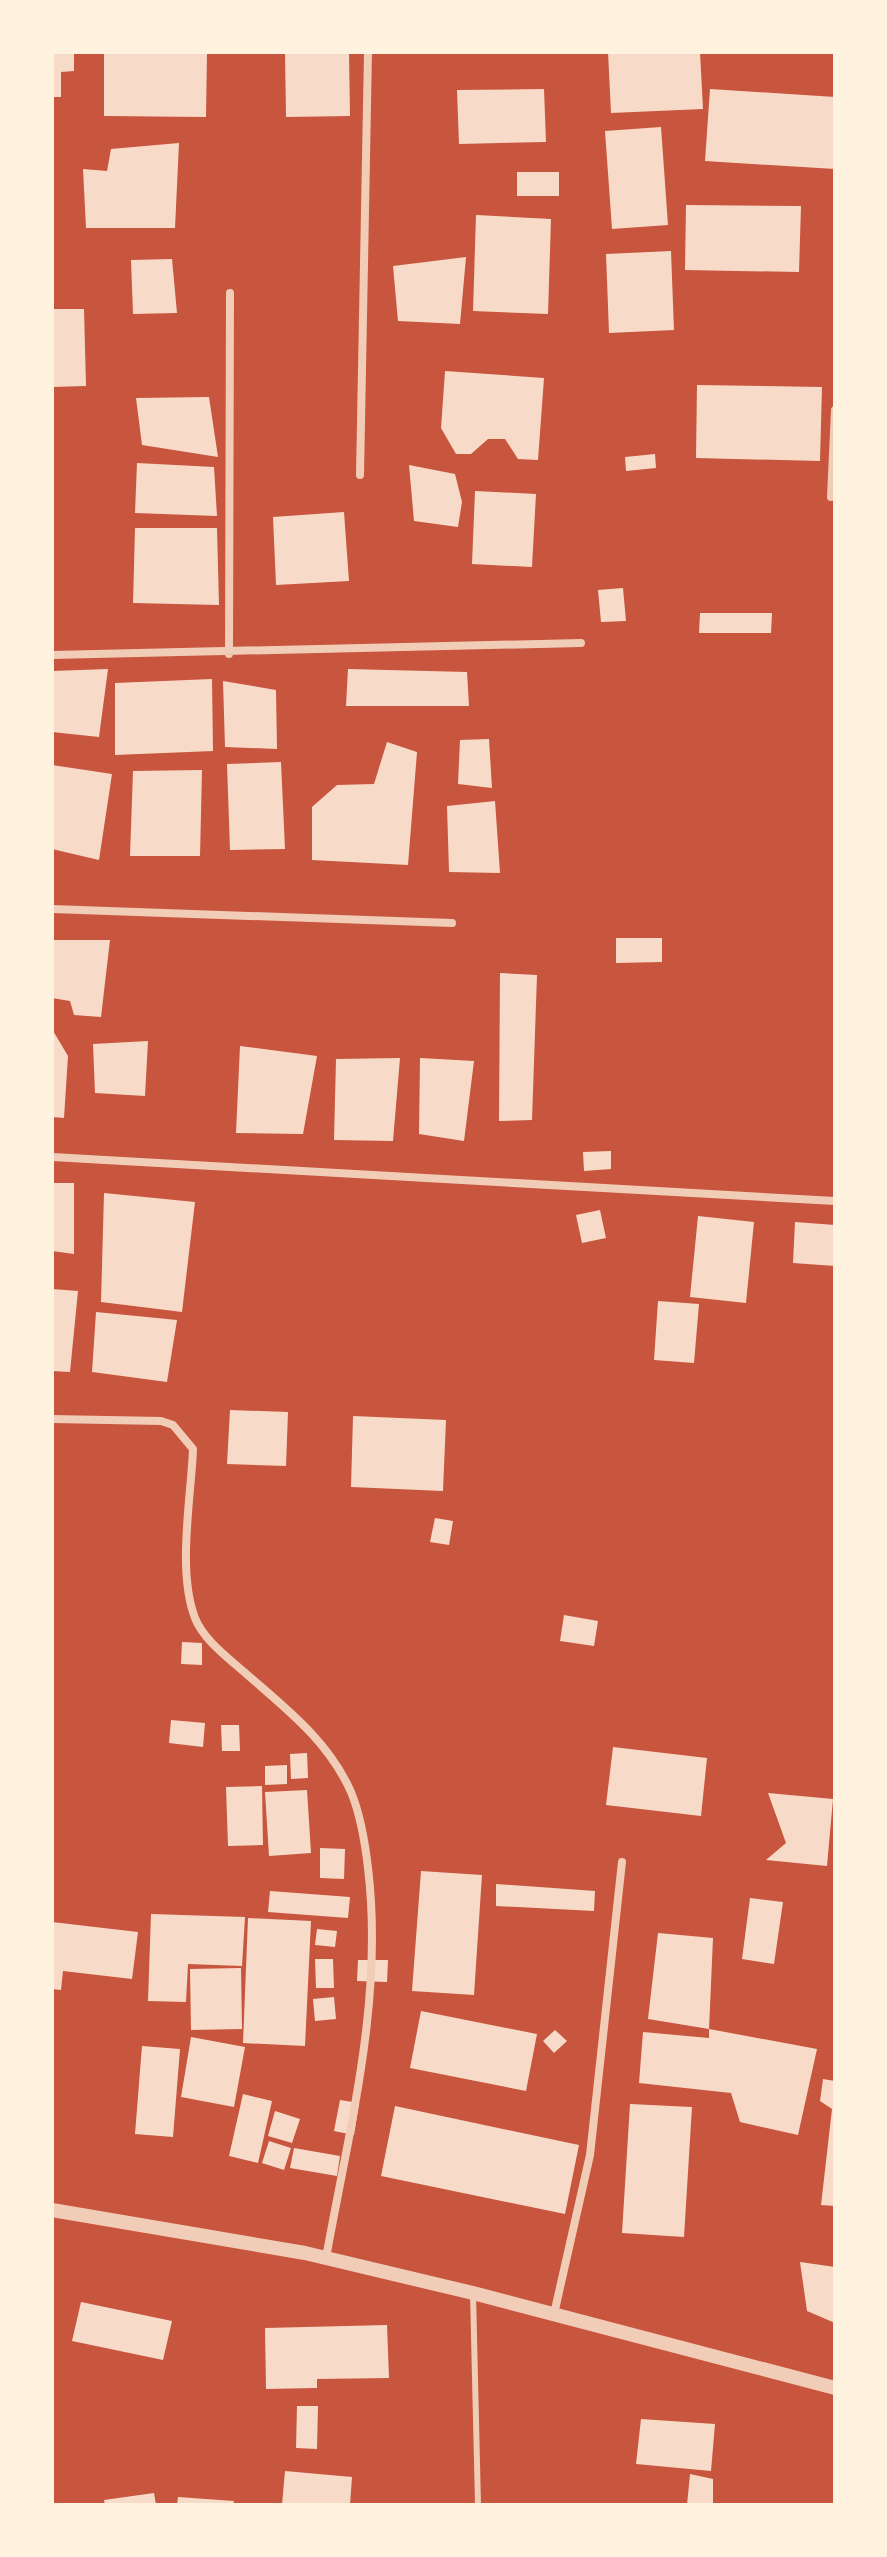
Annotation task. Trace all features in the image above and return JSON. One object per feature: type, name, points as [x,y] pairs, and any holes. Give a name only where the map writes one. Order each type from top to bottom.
[{"type":"street","points":[[360,475],[368,52]]},
{"type":"street","points":[[229,654],[230,293]]},
{"type":"street","points":[[831,497],[835,410]]},
{"type":"street","points":[[52,655],[229,654],[581,643]]},
{"type":"street","points":[[52,909],[452,923]]},
{"type":"street","points":[[52,1157],[835,1201]]},
{"type":"street","points":[[52,1419],[161,1421],[184,1435],[193,1449],[187,1578],[195,1619],[220,1651],[302,1722],[334,1757],[352,1794],[363,1831],[373,1911],[372,2005],[326,2258]]},
{"type":"street","points":[[554,2314],[590,2155],[622,1862]]},
{"type":"street","points":[[52,2210],[326,2258],[473,2293],[835,2388]]},
{"type":"lane","points":[[473,2293],[478,2505]]},
{"type":"building","points":[[52,52],[74,52],[74,71],[61,72],[61,97],[52,97]]},
{"type":"building","points":[[104,52],[207,52],[206,117],[104,116]]},
{"type":"building","points":[[285,52],[349,52],[350,116],[286,117]]},
{"type":"building","points":[[608,52],[700,52],[703,109],[611,113]]},
{"type":"building","points":[[544,89],[546,142],[459,144],[457,90]]},
{"type":"building","points":[[710,89],[835,97],[835,169],[705,161]]},
{"type":"building","points":[[661,127],[668,225],[612,229],[605,131]]},
{"type":"building","points":[[179,143],[175,228],[86,228],[83,169],[107,171],[111,149]]},
{"type":"building","points":[[517,172],[559,172],[559,196],[517,196]]},
{"type":"building","points":[[686,205],[801,206],[799,272],[685,270]]},
{"type":"building","points":[[476,215],[551,219],[548,314],[473,311]]},
{"type":"building","points":[[671,251],[674,330],[609,333],[606,254]]},
{"type":"building","points":[[466,257],[460,324],[398,321],[393,266]]},
{"type":"building","points":[[172,259],[177,313],[133,314],[131,260]]},
{"type":"building","points":[[52,309],[84,309],[86,386],[52,387]]},
{"type":"building","points":[[445,371],[544,378],[538,460],[518,459],[505,439],[488,439],[471,454],[456,454],[441,428]]},
{"type":"building","points":[[697,385],[822,387],[820,461],[696,458]]},
{"type":"building","points":[[209,397],[218,457],[142,445],[136,398]]},
{"type":"building","points":[[655,454],[656,468],[626,471],[625,457]]},
{"type":"building","points":[[137,463],[214,467],[217,516],[135,513]]},
{"type":"building","points":[[409,465],[455,474],[462,502],[458,527],[414,521]]},
{"type":"building","points":[[475,491],[536,494],[532,567],[472,564]]},
{"type":"building","points":[[344,512],[349,581],[276,585],[273,517]]},
{"type":"building","points":[[135,528],[217,528],[219,605],[133,603]]},
{"type":"building","points":[[623,588],[626,621],[601,622],[598,590]]},
{"type":"building","points":[[700,613],[772,613],[771,633],[699,633]]},
{"type":"building","points":[[108,669],[99,737],[52,732],[52,671]]},
{"type":"building","points":[[348,669],[467,672],[469,706],[346,706]]},
{"type":"building","points":[[212,679],[213,751],[115,755],[115,683]]},
{"type":"building","points":[[223,681],[276,690],[277,749],[225,747]]},
{"type":"building","points":[[489,739],[492,788],[458,784],[460,740]]},
{"type":"building","points":[[387,742],[417,752],[408,865],[312,860],[312,807],[337,785],[374,784]]},
{"type":"building","points":[[281,762],[285,849],[230,850],[227,764]]},
{"type":"building","points":[[52,765],[112,774],[99,860],[52,849]]},
{"type":"building","points":[[202,770],[200,856],[130,856],[133,771]]},
{"type":"building","points":[[495,801],[500,873],[449,872],[447,806]]},
{"type":"building","points":[[616,938],[662,938],[662,962],[616,963]]},
{"type":"building","points":[[52,940],[110,940],[101,1017],[74,1015],[70,1001],[52,998]]},
{"type":"building","points":[[500,973],[537,975],[532,1120],[499,1121]]},
{"type":"building","points":[[52,1029],[68,1056],[64,1118],[52,1117]]},
{"type":"building","points":[[148,1041],[145,1096],[95,1093],[93,1044]]},
{"type":"building","points":[[240,1046],[317,1056],[303,1134],[236,1133]]},
{"type":"building","points":[[400,1058],[393,1141],[334,1140],[336,1059]]},
{"type":"building","points":[[420,1058],[474,1061],[464,1141],[419,1134]]},
{"type":"building","points":[[611,1151],[611,1169],[584,1171],[583,1152]]},
{"type":"building","points":[[52,1183],[74,1183],[74,1254],[52,1251]]},
{"type":"building","points":[[104,1193],[195,1202],[182,1312],[101,1302]]},
{"type":"building","points":[[600,1210],[606,1238],[582,1243],[576,1215]]},
{"type":"building","points":[[698,1216],[754,1222],[746,1303],[690,1297]]},
{"type":"building","points":[[795,1222],[835,1225],[835,1266],[793,1263]]},
{"type":"building","points":[[52,1289],[78,1291],[70,1372],[52,1371]]},
{"type":"building","points":[[658,1301],[699,1304],[694,1363],[654,1360]]},
{"type":"building","points":[[96,1312],[177,1320],[167,1382],[92,1372]]},
{"type":"building","points":[[230,1410],[288,1412],[286,1466],[227,1464]]},
{"type":"building","points":[[353,1416],[446,1420],[443,1491],[351,1487]]},
{"type":"building","points":[[435,1518],[453,1521],[449,1545],[430,1542]]},
{"type":"building","points":[[564,1615],[598,1621],[594,1646],[560,1641]]},
{"type":"building","points":[[182,1642],[202,1643],[202,1665],[181,1664]]},
{"type":"building","points":[[171,1720],[205,1723],[203,1747],[169,1743]]},
{"type":"building","points":[[221,1725],[239,1725],[240,1751],[222,1751]]},
{"type":"building","points":[[613,1747],[707,1758],[701,1816],[606,1805]]},
{"type":"building","points":[[307,1753],[308,1778],[291,1779],[290,1754]]},
{"type":"building","points":[[287,1765],[287,1784],[265,1785],[265,1766]]},
{"type":"building","points":[[262,1786],[263,1845],[228,1846],[226,1787]]},
{"type":"building","points":[[307,1790],[311,1853],[269,1856],[265,1792]]},
{"type":"building","points":[[768,1793],[833,1799],[827,1866],[766,1860],[786,1843]]},
{"type":"building","points":[[320,1848],[345,1849],[344,1879],[320,1878]]},
{"type":"building","points":[[421,1871],[482,1875],[474,1995],[412,1991]]},
{"type":"building","points":[[496,1884],[595,1891],[594,1911],[496,1906]]},
{"type":"building","points":[[270,1891],[350,1897],[348,1918],[268,1912]]},
{"type":"building","points":[[750,1898],[783,1902],[774,1964],[742,1959]]},
{"type":"building","points":[[151,1914],[245,1917],[242,1966],[188,1964],[186,2002],[148,2001]]},
{"type":"building","points":[[248,1918],[311,1921],[305,2046],[243,2043]]},
{"type":"building","points":[[52,1922],[138,1932],[132,1979],[63,1971],[61,1990],[52,1989]]},
{"type":"building","points":[[317,1929],[337,1931],[335,1947],[315,1945]]},
{"type":"building","points":[[658,1933],[713,1938],[709,2029],[648,2019]]},
{"type":"building","points":[[315,1959],[333,1959],[334,1988],[316,1988]]},
{"type":"building","points":[[358,1960],[388,1960],[387,1982],[357,1981]]},
{"type":"building","points":[[241,1968],[242,2029],[191,2030],[190,1969]]},
{"type":"building","points":[[334,1997],[336,2019],[315,2021],[313,1999]]},
{"type":"building","points":[[421,2011],[537,2034],[526,2091],[410,2068]]},
{"type":"building","points":[[709,2029],[817,2049],[798,2135],[740,2122],[731,2093],[639,2083],[643,2032],[709,2038]]},
{"type":"building","points":[[555,2030],[567,2041],[554,2053],[543,2041]]},
{"type":"building","points":[[191,2037],[245,2047],[234,2107],[181,2097]]},
{"type":"building","points":[[142,2046],[180,2049],[173,2137],[135,2134]]},
{"type":"building","points":[[823,2079],[835,2081],[835,2206],[821,2205],[832,2109],[820,2101]]},
{"type":"building","points":[[243,2094],[272,2101],[258,2163],[229,2156]]},
{"type":"building","points":[[340,2100],[359,2103],[354,2135],[334,2131]]},
{"type":"building","points":[[630,2104],[692,2107],[684,2237],[622,2233]]},
{"type":"building","points":[[395,2106],[579,2145],[565,2214],[381,2176]]},
{"type":"building","points":[[275,2111],[300,2119],[292,2143],[268,2136]]},
{"type":"building","points":[[269,2141],[291,2148],[284,2170],[262,2163]]},
{"type":"building","points":[[294,2148],[340,2156],[337,2176],[290,2168]]},
{"type":"building","points":[[800,2262],[835,2267],[835,2323],[807,2311]]},
{"type":"building","points":[[81,2302],[172,2321],[163,2360],[72,2341]]},
{"type":"building","points":[[387,2325],[389,2378],[317,2379],[317,2388],[266,2389],[265,2328]]},
{"type":"building","points":[[297,2406],[318,2406],[317,2449],[296,2448]]},
{"type":"building","points":[[641,2419],[715,2424],[711,2471],[636,2464]]},
{"type":"building","points":[[285,2471],[352,2477],[350,2505],[282,2505]]},
{"type":"building","points":[[690,2474],[713,2479],[713,2505],[687,2505]]},
{"type":"building","points":[[154,2493],[156,2505],[105,2505],[104,2500]]},
{"type":"building","points":[[178,2497],[234,2501],[233,2505],[177,2505]]}]
